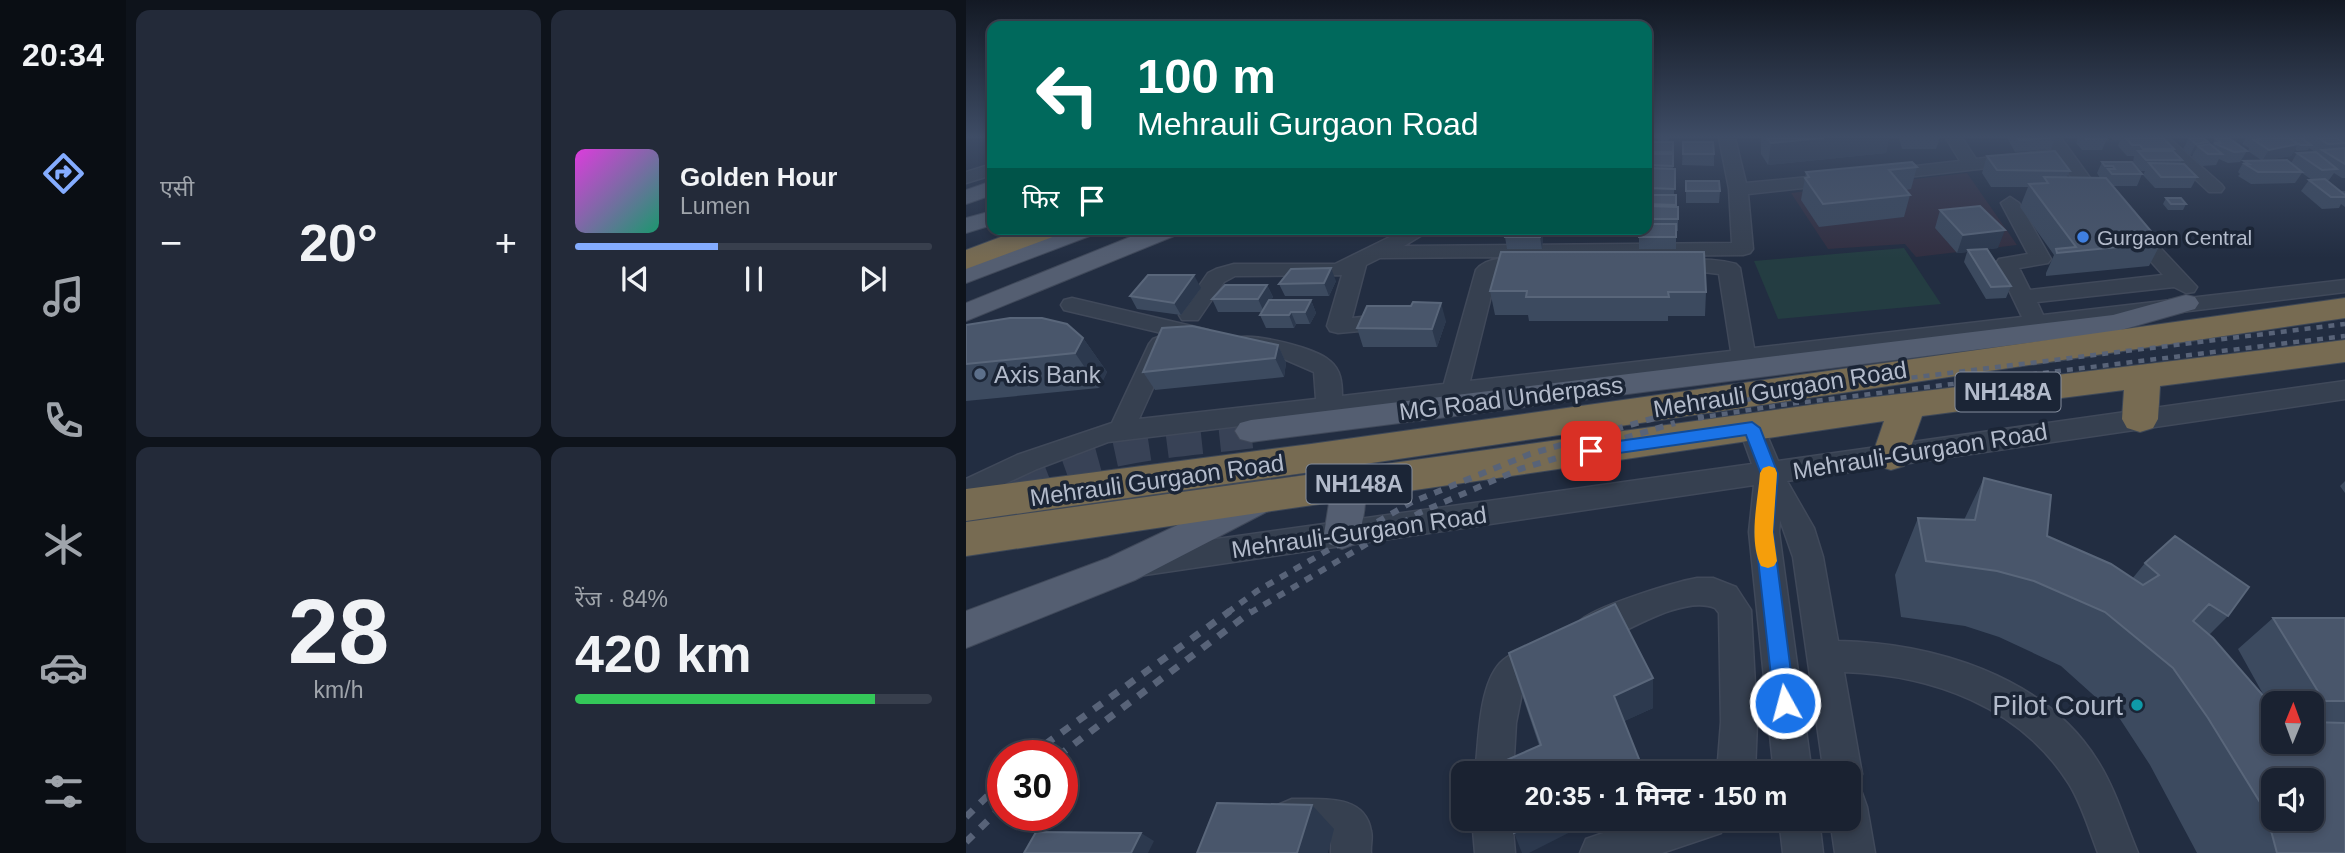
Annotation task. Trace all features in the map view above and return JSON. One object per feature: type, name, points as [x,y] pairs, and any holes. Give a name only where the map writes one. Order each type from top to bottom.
[{"type":"highway","points":[[966,260],[1032,235]]},
{"type":"highway","name":"Mehrauli Gurgaon Road","points":[[966,505],[1272,465],[1944,364],[2345,308]]},
{"type":"highway","name":"Mehrauli Gurgaon Road","points":[[966,539],[1907,405],[2345,351]]},
{"type":"highway","points":[[2140,419],[2143,376]]},
{"type":"highway","points":[[1891,456],[1907,405]]},
{"type":"main road","points":[[966,197],[987,190]]},
{"type":"main road","points":[[966,275],[1071,235]]},
{"type":"main road","points":[[966,295],[1119,235]]},
{"type":"main road","points":[[966,313],[1156,235]]},
{"type":"main road","name":"MG Road Underpass","points":[[1251,431],[2114,323],[2189,294]]},
{"type":"main road","points":[[1342,534],[1349,485]]},
{"type":"main road","points":[[966,630],[994,616],[1047,599],[1134,564],[1262,498]]},
{"type":"street","points":[[1736,178],[1749,356]]},
{"type":"street","points":[[1738,189],[1852,178]]},
{"type":"street","points":[[2049,190],[2089,189],[2080,178]]},
{"type":"street","points":[[2204,178],[2215,188]]},
{"type":"street","points":[[2014,195],[2041,259],[2007,263],[2035,321]]},
{"type":"street","points":[[2114,209],[2189,294]]},
{"type":"street","points":[[1190,315],[1223,273],[1234,270],[1338,270],[1410,235]]},
{"type":"street","points":[[1478,252],[1483,235]]},
{"type":"street","points":[[1631,235],[1631,252]]},
{"type":"street","points":[[1377,252],[1742,249]]},
{"type":"street","points":[[1356,263],[1338,326],[1402,320]]},
{"type":"street","points":[[1455,391],[1485,275],[1492,266],[1726,266],[1729,268],[1749,356]]},
{"type":"street","points":[[2023,297],[2189,294],[2345,286]]},
{"type":"street","points":[[966,491],[1078,441],[1121,431],[2035,321],[2189,294]]},
{"type":"street","points":[[1072,305],[1308,358],[1321,365],[1327,374],[1329,406]]},
{"type":"street","points":[[1121,431],[1168,328]]},
{"type":"street","name":"Mehrauli-Gurgaon Road","points":[[1134,564],[2345,390]]},
{"type":"street","points":[[1752,428],[1769,474],[1799,528],[1808,557],[1841,761]]},
{"type":"street","points":[[1769,474],[1764,532],[1791,761]]},
{"type":"street","points":[[1496,761],[1505,690],[1510,677],[1518,670],[1648,604],[1705,590],[1724,596],[1734,610],[1739,722],[1737,761]]},
{"type":"street","points":[[1736,655],[1779,656]]},
{"type":"street","points":[[1824,656],[1862,656],[1944,669],[1997,691],[2045,726],[2084,774],[2118,853]]},
{"type":"street","points":[[1260,818],[1345,821],[1351,825],[1353,832],[1351,853]]},
{"type":"street","points":[[1493,831],[1495,853]]},
{"type":"street","points":[[1600,853],[1669,831]]},
{"type":"street","points":[[1800,831],[1803,853]]},
{"type":"street","points":[[1852,831],[1855,853]]},
{"type":"shaded area","points":[[1925,178],[1970,178],[2017,245],[1916,257],[1905,244],[1828,249],[1791,193]]},
{"type":"green space","points":[[1904,248],[1941,304],[1778,319],[1754,261]]},
{"type":"building","points":[[1652,178],[1675,178],[1675,189],[1652,188]]},
{"type":"building","points":[[1805,178],[1896,178],[1910,195],[1823,204]]},
{"type":"building","points":[[2045,178],[2106,178],[2161,243],[2057,253],[2056,249],[2076,247],[2029,184],[2048,183]]},
{"type":"building","points":[[2325,179],[2345,197],[2331,197],[2309,180]]},
{"type":"building","points":[[1686,181],[1719,181],[1720,191],[1686,191]]},
{"type":"building","points":[[1652,195],[1676,195],[1676,205],[1652,204]]},
{"type":"building","points":[[2166,198],[2181,198],[2186,204],[2171,204]]},
{"type":"building","points":[[1652,206],[1678,207],[1678,219],[1652,219]]},
{"type":"building","points":[[1980,206],[2005,230],[1963,235],[1940,210]]},
{"type":"building","points":[[1652,224],[1676,224],[1676,237],[1639,237],[1652,235]]},
{"type":"building","points":[[1505,235],[1540,235],[1540,237]]},
{"type":"building","points":[[1987,249],[2011,286],[1991,287],[1968,250]]},
{"type":"building","points":[[1501,252],[1704,252],[1706,292],[1668,292],[1669,297],[1526,297],[1527,291],[1490,291]]},
{"type":"building","points":[[1331,268],[1324,283],[1279,284],[1291,269]]},
{"type":"building","points":[[1148,275],[1194,275],[1174,303],[1130,296]]},
{"type":"building","points":[[1225,285],[1267,285],[1258,299],[1212,299]]},
{"type":"building","points":[[1269,300],[1311,300],[1305,312],[1260,315]]},
{"type":"building","points":[[1413,302],[1441,303],[1432,329],[1357,328],[1367,306],[1411,306]]},
{"type":"building","points":[[1010,318],[1042,318],[1067,324],[1083,338],[1075,353],[966,364],[966,325]]},
{"type":"building","points":[[1192,326],[1278,345],[1275,358],[1143,372],[1162,328]]},
{"type":"building","points":[[1984,478],[2051,495],[2047,536],[2111,564],[2143,585],[2159,575],[2145,563],[2175,536],[2249,587],[2228,616],[2209,604],[2193,621],[2213,638],[2261,693],[2261,754],[2324,754],[2324,722],[2345,723],[2345,853],[2277,853],[2271,831],[2324,831],[2324,768],[2261,768],[2261,804],[2208,718],[2173,668],[2105,612],[2034,581],[1997,571],[1926,561],[1918,518],[1975,520]]},
{"type":"building","points":[[1615,604],[1653,678],[1614,696],[1640,761],[1504,761],[1541,745],[1509,653]]},
{"type":"building","points":[[2273,618],[2345,618],[2345,701],[2324,701],[2324,691],[2318,691]]},
{"type":"building","points":[[1217,803],[1312,805],[1297,853],[1197,853]]},
{"type":"building","points":[[1036,832],[1141,833],[1131,853],[1024,853]]},
{"type":"tunnel","points":[[966,506],[1053,468],[1107,451],[1161,441],[1251,431]]},
{"type":"railway","points":[[1651,419],[1771,395],[2345,324]]},
{"type":"railway","points":[[1703,417],[1698,418],[1781,405],[2345,336]]},
{"type":"railway","points":[[1651,419],[1658,417]]},
{"type":"railway","points":[[1227,613],[1257,591],[1412,502],[1530,454],[1651,419]]},
{"type":"railway","points":[[1250,613],[1419,513],[1520,469],[1675,423]]},
{"type":"railway","points":[[1051,740],[1230,611]]},
{"type":"railway","points":[[1078,741],[1252,611]]},
{"type":"railway","points":[[966,817],[987,797]]},
{"type":"railway","points":[[966,842],[987,822]]},
{"type":"slow traffic","points":[[1768,561],[1764,532],[1769,473]]},
{"type":"place","name":"Gurgaon Central","points":[[2083,237]]},
{"type":"place","name":"Axis Bank","points":[[980,374]]},
{"type":"place","name":"Pilot Court","points":[[2137,705]]},
{"type":"route","points":[[1591,451],[1752,428],[1769,474],[1764,532],[1785,703]]}]
